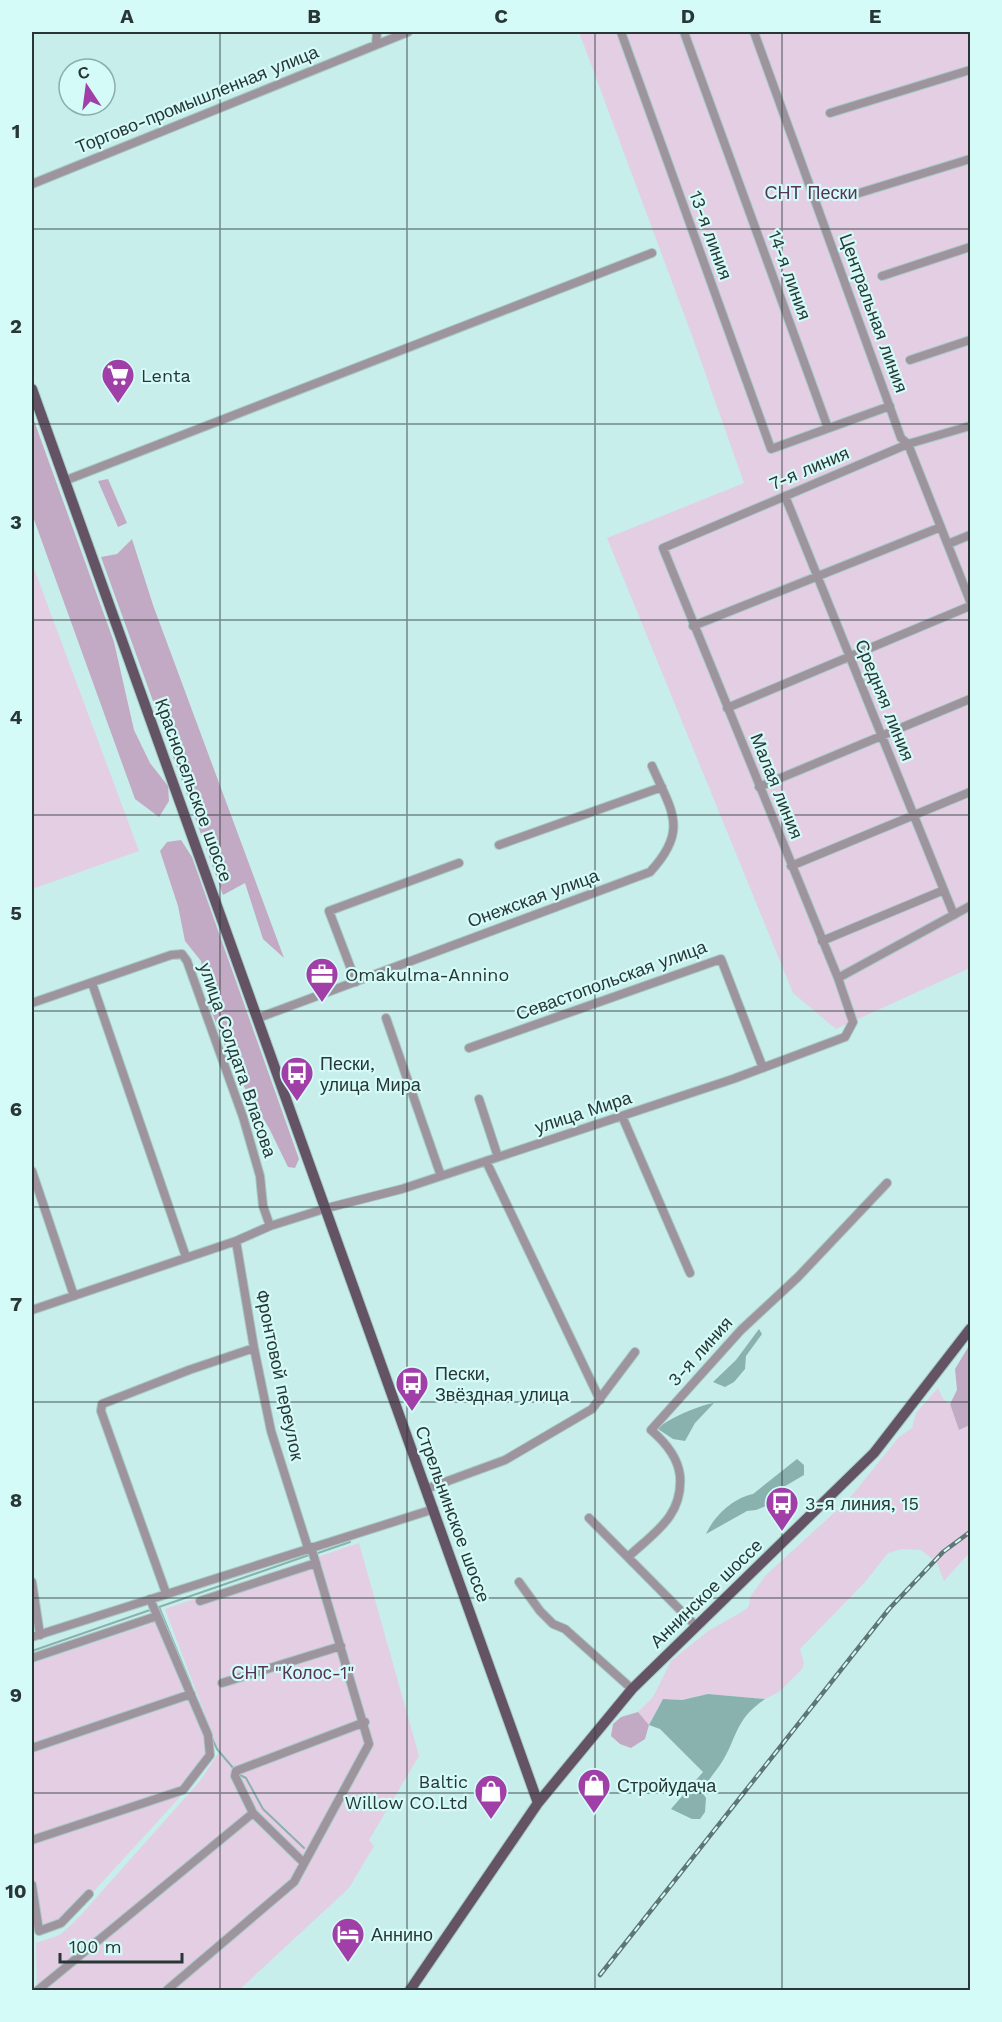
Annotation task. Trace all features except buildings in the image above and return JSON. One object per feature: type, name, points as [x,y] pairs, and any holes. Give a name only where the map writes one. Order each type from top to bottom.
[{"type":"main road","name":"Красносельское шоссе","points":[[32,389],[326,1205]]},
{"type":"main road","name":"Стрельнинское шоссе","points":[[326,1205],[538,1803]]},
{"type":"main road","name":"Аннинское шоссе","points":[[410,1990],[538,1803],[632,1689],[874,1452],[970,1329]]},
{"type":"street","points":[[376,44],[377,32]]},
{"type":"street","name":"Торгово-промышленная улица","points":[[32,184],[408,32]]},
{"type":"street","name":"13-я линия","points":[[621,32],[771,449],[828,428]]},
{"type":"street","name":"14-я линия","points":[[684,32],[828,428]]},
{"type":"street","name":"Центральная линия","points":[[754,32],[901,438],[908,444],[970,601]]},
{"type":"street","points":[[830,113],[970,70]]},
{"type":"street","points":[[856,194],[970,159]]},
{"type":"street","points":[[882,276],[970,248]]},
{"type":"street","points":[[64,481],[652,253]]},
{"type":"street","points":[[910,360],[970,340]]},
{"type":"street","points":[[828,428],[890,406]]},
{"type":"street","name":"7-я линия","points":[[663,548],[908,444],[970,426]]},
{"type":"street","name":"Средняя линия","points":[[785,496],[954,915]]},
{"type":"street","points":[[693,626],[941,527]]},
{"type":"street","points":[[948,544],[970,535]]},
{"type":"street","name":"Малая линия","points":[[663,548],[726,708],[838,978],[853,1022],[845,1037]]},
{"type":"street","points":[[726,708],[970,606]]},
{"type":"street","points":[[759,787],[970,699]]},
{"type":"street","name":"Онежская улица","points":[[258,1018],[650,872],[664,858],[675,836],[674,821],[652,766]]},
{"type":"street","points":[[500,845],[662,788]]},
{"type":"street","points":[[791,866],[970,792]]},
{"type":"street","points":[[356,982],[329,911],[459,863]]},
{"type":"street","points":[[822,940],[944,890]]},
{"type":"street","points":[[838,978],[970,906]]},
{"type":"street","name":"улица Солдата Власова","points":[[32,1003],[182,954],[187,961],[243,1117],[260,1176],[263,1206],[270,1226]]},
{"type":"street","name":"Севастопольская улица","points":[[469,1048],[721,959],[763,1068]]},
{"type":"street","points":[[92,982],[186,1257]]},
{"type":"street","points":[[386,1018],[441,1176]]},
{"type":"street","name":"улица Мира","points":[[32,1310],[236,1241],[326,1205],[441,1176],[763,1068],[845,1037]]},
{"type":"street","points":[[479,1099],[498,1157]]},
{"type":"street","points":[[622,1116],[690,1273]]},
{"type":"street","points":[[486,1161],[600,1400]]},
{"type":"street","points":[[32,1170],[74,1296]]},
{"type":"street","name":"3-я линия","points":[[628,1557],[669,1517],[680,1501],[679,1467],[671,1452],[651,1430],[741,1330],[798,1277],[887,1184]]},
{"type":"street","name":"Фронтовой переулок","points":[[166,1990],[294,1882],[369,1744],[316,1563],[272,1431],[254,1348],[236,1241]]},
{"type":"street","points":[[166,1593],[100,1411],[102,1404],[254,1348]]},
{"type":"street","points":[[426,1489],[505,1460],[592,1409],[636,1352]]},
{"type":"street","points":[[32,1582],[36,1636],[434,1509]]},
{"type":"street","points":[[589,1518],[695,1625]]},
{"type":"street","points":[[200,1601],[316,1563]]},
{"type":"street","points":[[519,1582],[540,1611],[553,1624],[565,1629],[632,1689]]},
{"type":"street","points":[[32,1840],[183,1790],[210,1755],[208,1735],[150,1599]]},
{"type":"street","points":[[32,1658],[157,1616]]},
{"type":"street","points":[[222,1683],[341,1646]]},
{"type":"street","points":[[32,1748],[191,1694]]},
{"type":"street","points":[[303,1862],[253,1813],[235,1776],[236,1771],[364,1722]]},
{"type":"street","points":[[38,1990],[253,1813]]},
{"type":"street","points":[[32,1885],[39,1930],[60,1923],[89,1894]]},
{"type":"green space","name":"СНТ Пески","points":[[579,32],[970,32],[970,968],[836,1029],[793,993],[607,538],[744,483]]},
{"type":"green space","points":[[32,563],[139,851],[32,889]]},
{"type":"green space","points":[[938,1388],[943,1399],[950,1404],[959,1430],[970,1425],[970,1552],[944,1581],[937,1563],[921,1550],[902,1549],[888,1553],[866,1581],[800,1649],[804,1663],[802,1669],[779,1692],[765,1699],[708,1694],[682,1700],[663,1699],[649,1725],[638,1712],[653,1697],[671,1661],[708,1631],[749,1606],[750,1597],[765,1576],[848,1500],[899,1437],[912,1428],[916,1413]]},
{"type":"green space","name":"СНТ \"Колос-1\"","points":[[359,1543],[419,1756],[369,1840],[374,1846],[349,1888],[239,1990],[37,1990],[36,1943],[60,1935],[80,1916],[200,1781],[219,1752],[165,1609]]},
{"type":"green space","points":[[156,1622],[203,1735],[206,1757],[180,1786],[180,1797],[62,1926],[42,1933],[32,1870],[32,1663]]},
{"type":"shaded area","points":[[32,415],[114,642],[134,730],[150,763],[168,786],[169,801],[159,817],[135,799],[32,514]]},
{"type":"shaded area","points":[[108,479],[127,523],[118,527],[98,481]]},
{"type":"shaded area","points":[[132,539],[153,605],[284,958],[263,939],[245,883],[223,895],[101,557],[117,554]]},
{"type":"shaded area","points":[[181,840],[192,857],[299,1159],[295,1168],[288,1167],[269,1128],[234,1070],[209,1005],[201,961],[185,941],[178,906],[160,851],[167,842]]},
{"type":"shaded area","points":[[970,1344],[970,1425],[959,1430],[950,1404],[957,1390],[955,1369]]},
{"type":"shaded area","points":[[638,1712],[649,1725],[645,1739],[631,1748],[620,1744],[611,1736],[613,1724],[621,1717]]},
{"type":"water","points":[[759,1329],[762,1334],[746,1356],[745,1369],[734,1382],[725,1387],[713,1382],[736,1360]]},
{"type":"water","points":[[714,1403],[695,1423],[685,1441],[673,1439],[658,1429],[684,1413]]},
{"type":"water","points":[[797,1459],[804,1465],[804,1475],[775,1492],[766,1506],[747,1511],[706,1534],[714,1521],[731,1504],[753,1494]]},
{"type":"water","points":[[708,1694],[765,1699],[741,1722],[726,1755],[702,1792],[706,1798],[705,1812],[700,1819],[692,1819],[671,1809],[703,1772],[660,1729],[649,1725],[663,1699],[682,1700]]},
{"type":"waterway","points":[[318,1553],[350,1542]]},
{"type":"waterway","points":[[191,1685],[159,1607],[309,1555]]},
{"type":"waterway","points":[[32,1651],[150,1610]]},
{"type":"waterway","points":[[212,1738],[217,1749],[234,1769]]},
{"type":"waterway","points":[[238,1774],[246,1778],[263,1809],[304,1848]]},
{"type":"railway","points":[[600,1975],[889,1609],[943,1552],[970,1532]]},
{"type":"place","name":"Lenta","points":[[118,404]]},
{"type":"place","name":"Omakulma-Annino","points":[[322,1003]]},
{"type":"place","name":"Пески, улица Мира","points":[[297,1102]]},
{"type":"place","name":"Пески, Звёздная улица","points":[[412,1412]]},
{"type":"place","name":"3-я линия, 15","points":[[782,1532]]},
{"type":"place","name":"Стройудача","points":[[594,1814]]},
{"type":"place","name":"Baltic Willow CO.Ltd","points":[[491,1820]]},
{"type":"place","name":"Аннино","points":[[348,1963]]}]
